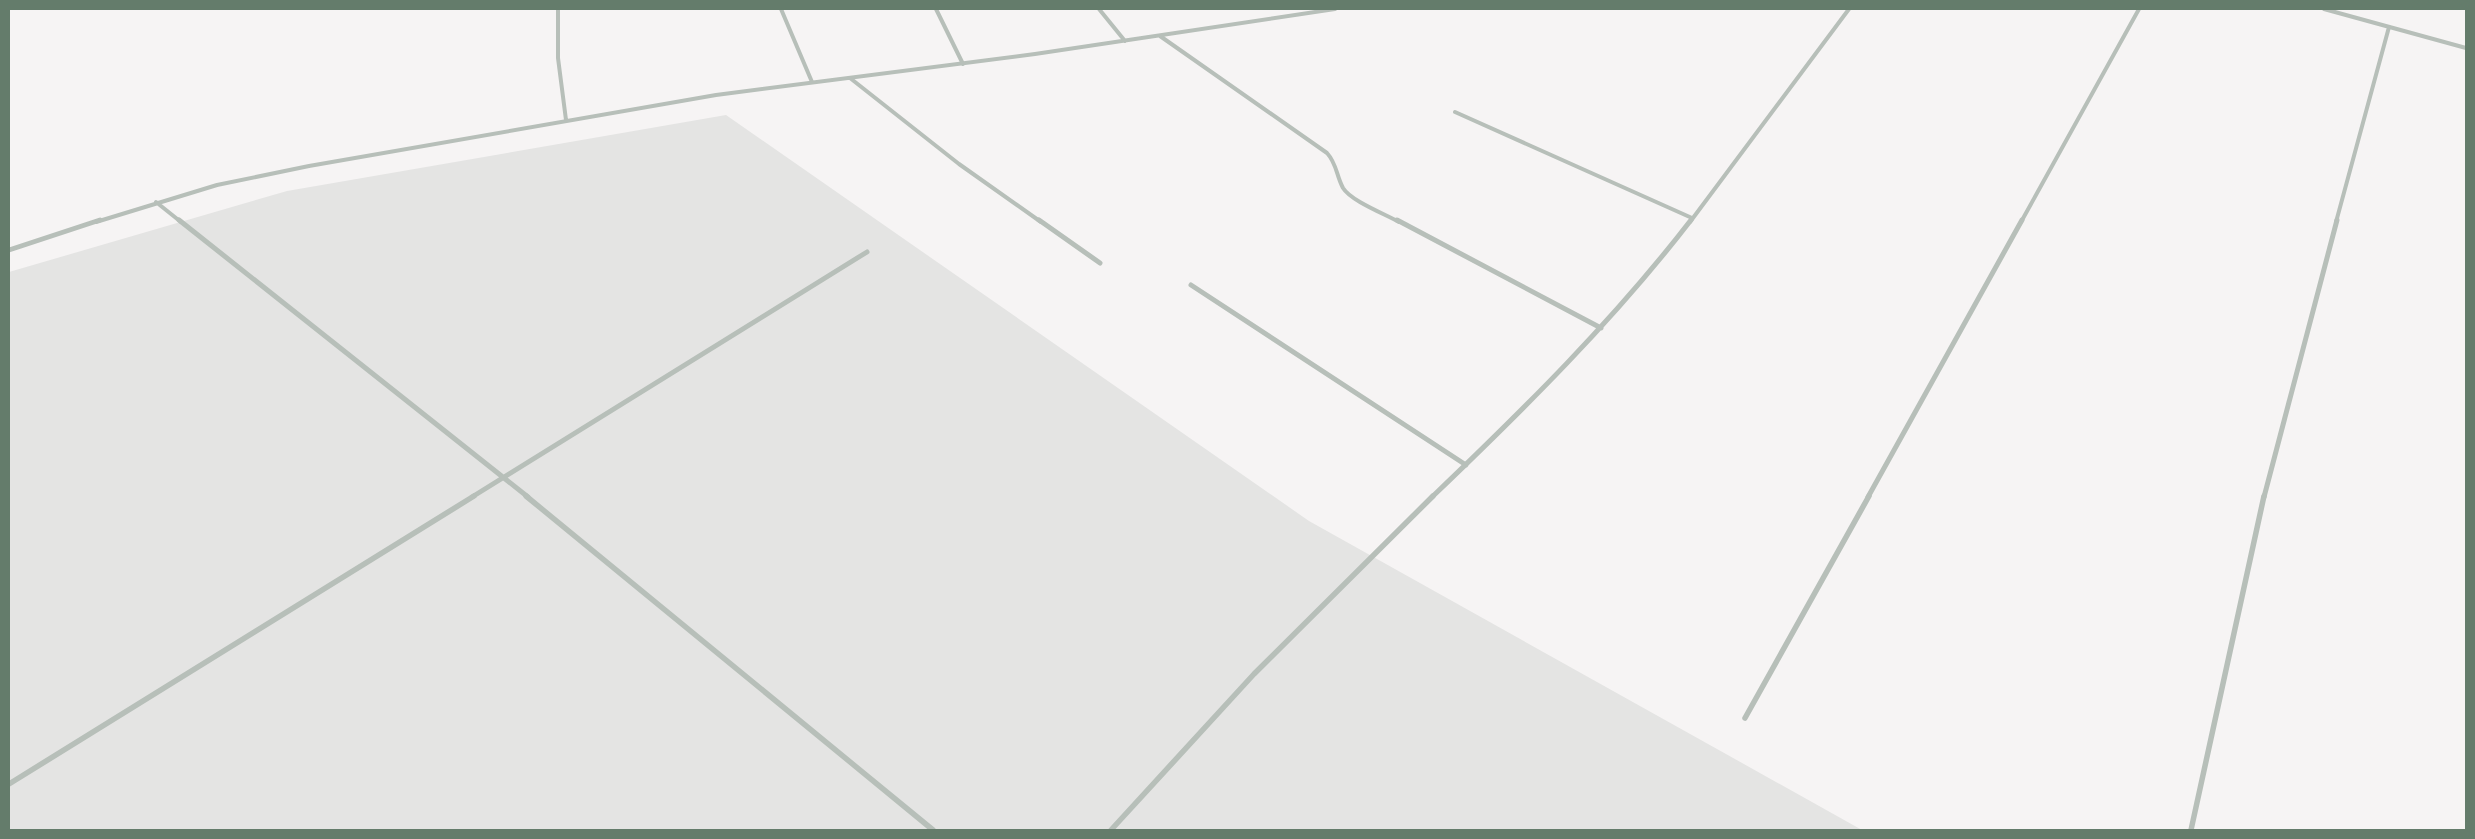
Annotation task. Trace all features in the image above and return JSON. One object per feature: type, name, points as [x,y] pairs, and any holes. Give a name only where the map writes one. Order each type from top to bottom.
[{"type":"street","points":[[558,9],[558,58],[566,120]]},
{"type":"street","points":[[781,9],[812,82]]},
{"type":"street","points":[[936,9],[963,64]]},
{"type":"street","points":[[1099,9],[1125,41]]},
{"type":"street","points":[[9,250],[156,202],[217,185],[309,166],[716,95],[963,64],[1291,18],[1335,9]]},
{"type":"street","points":[[1111,830],[1253,675],[1404,524],[1510,424],[1601,328],[1692,218],[1749,143],[1822,40],[1849,9]]},
{"type":"street","points":[[1745,718],[2138,9]]},
{"type":"street","points":[[2324,9],[2466,48]]},
{"type":"street","points":[[2191,830],[2272,458],[2389,27]]},
{"type":"street","points":[[1160,36],[1326,154],[1338,166],[1340,183],[1349,194],[1601,328]]},
{"type":"street","points":[[850,78],[959,164],[1100,263]]},
{"type":"street","points":[[1455,112],[1692,218]]},
{"type":"street","points":[[156,202],[505,478],[933,830]]},
{"type":"street","points":[[9,784],[867,252]]},
{"type":"street","points":[[1191,285],[1466,465]]},
{"type":"shaded area","points":[[726,115],[1309,521],[1862,830],[9,830],[9,272],[287,191]]}]
